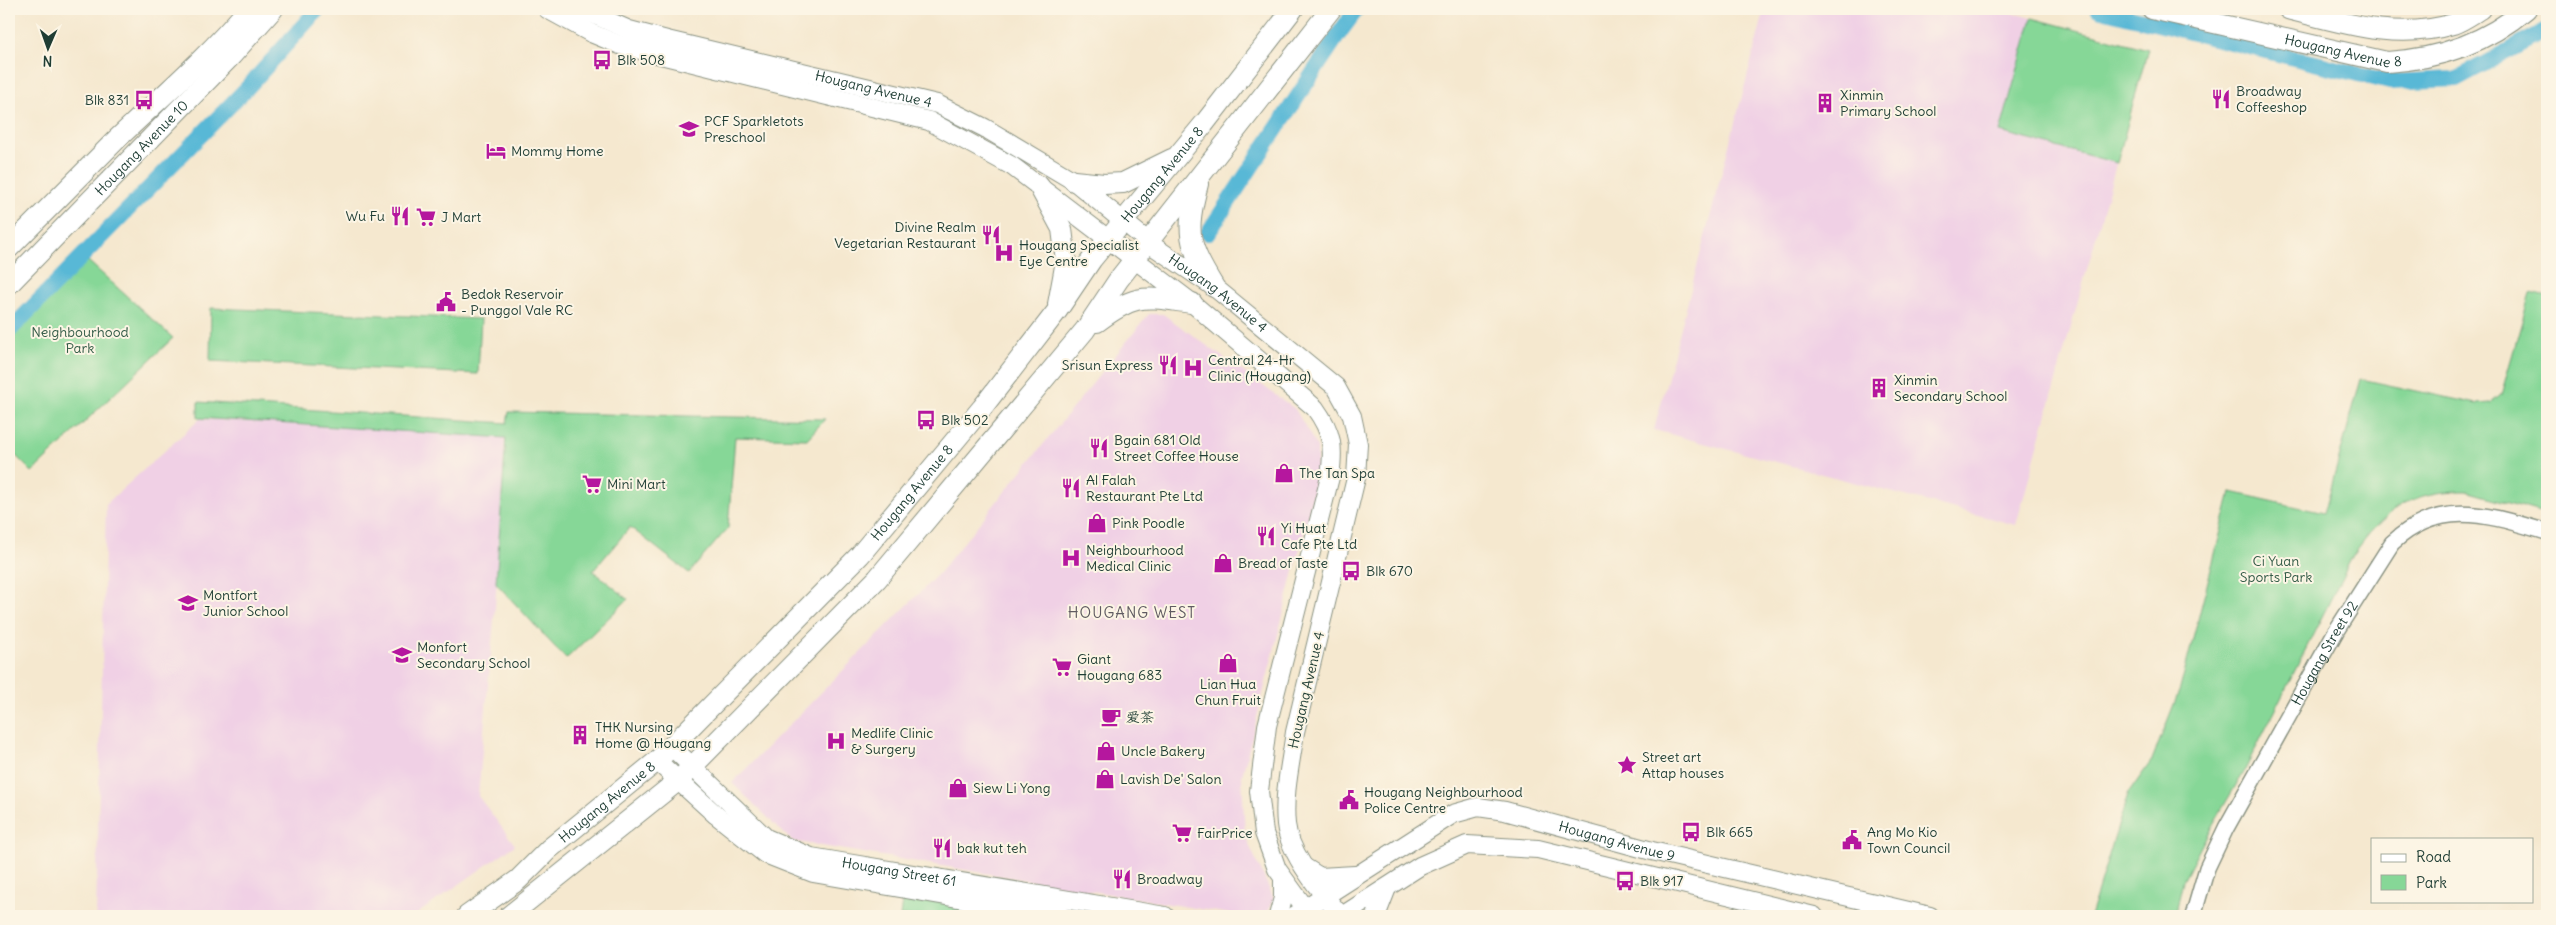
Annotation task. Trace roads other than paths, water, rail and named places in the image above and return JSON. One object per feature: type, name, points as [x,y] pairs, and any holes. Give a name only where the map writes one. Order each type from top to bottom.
[{"type":"main road","name":"Hougang Avenue 10","points":[[9,248],[116,140],[208,54],[248,9]]},
{"type":"main road","name":"Hougang Avenue 10","points":[[9,284],[226,61],[273,9]]},
{"type":"main road","name":"Hougang Avenue 8","points":[[467,916],[518,880],[549,849],[657,761],[858,557],[982,408],[1109,240],[1293,9]]},
{"type":"main road","name":"Hougang Avenue 8","points":[[508,916],[686,773],[877,580],[1085,330],[1148,242],[1331,9]]},
{"type":"main road","name":"Hougang Avenue 8","points":[[2152,9],[2387,62],[2416,60],[2465,48],[2508,24],[2526,9]]},
{"type":"main road","name":"Hougang Avenue 8","points":[[2288,9],[2385,32],[2402,32],[2455,24],[2480,9]]},
{"type":"main road","points":[[1074,181],[1104,184],[1123,183],[1176,157]]},
{"type":"main road","points":[[1201,175],[1191,211],[1190,238],[1196,258],[1214,287]]},
{"type":"main road","points":[[1039,186],[1062,228],[1066,261],[1057,311]]},
{"type":"main road","points":[[1085,330],[1118,306],[1144,297],[1192,303]]},
{"type":"street","name":"Hougang Avenue 4","points":[[547,9],[591,33],[620,45],[936,104],[985,128],[1074,181],[1148,242],[1214,287],[1336,387],[1352,416],[1358,444],[1356,478],[1295,732],[1288,771],[1286,826],[1304,868],[1324,898],[1342,916]]},
{"type":"street","name":"Hougang Avenue 4","points":[[581,9],[629,30],[930,121],[1012,166],[1039,186],[1192,303],[1316,408],[1328,426],[1333,449],[1330,477],[1262,749],[1259,791],[1264,833],[1277,869],[1304,914]]},
{"type":"street","name":"Hougang Street 92","points":[[2193,916],[2207,868],[2226,828],[2336,631],[2392,543],[2404,531],[2418,523],[2452,514],[2492,516],[2547,532]]},
{"type":"street","name":"Hougang Street 61","points":[[672,747],[686,773],[716,815],[765,854],[813,874],[1062,916]]},
{"type":"street","name":"Hougang Street 61","points":[[657,761],[686,773],[766,838],[810,857],[1165,916]]},
{"type":"street","name":"Hougang Avenue 9","points":[[1324,898],[1453,814],[1478,807],[1505,810],[1652,851],[1930,916]]},
{"type":"street","name":"Hougang Avenue 9","points":[[1342,916],[1420,866],[1467,844],[1523,846],[1814,916]]},
{"type":"street","points":[[1304,868],[1320,876],[1358,875]]},
{"type":"street","points":[[1278,916],[1283,898],[1283,879]]},
{"type":"street","points":[[1376,916],[1387,888]]},
{"type":"street","points":[[1304,914],[1324,898]]},
{"type":"waterway","points":[[9,331],[248,87],[318,9]]},
{"type":"waterway","points":[[1208,233],[1357,9]]},
{"type":"waterway","points":[[2098,9],[2390,82],[2456,79],[2547,30]]},
{"type":"place","name":"Blk 508","points":[[602,60]]},
{"type":"place","name":"Broadway Coffeeshop","points":[[2221,99]]},
{"type":"place","name":"Blk 831","points":[[144,100]]},
{"type":"place","name":"Xinmin Primary School","points":[[1825,103]]},
{"type":"place","name":"PCF Sparkletots Preschool","points":[[689,129]]},
{"type":"place","name":"Mommy Home","points":[[496,151]]},
{"type":"place","name":"Wu Fu","points":[[400,216]]},
{"type":"place","name":"J Mart","points":[[426,217]]},
{"type":"place","name":"Divine Realm Vegetarian Restaurant","points":[[991,235]]},
{"type":"place","name":"Hougang Specialist Eye Centre","points":[[1004,253]]},
{"type":"place","name":"Bedok Reservoir - Punggol Vale RC","points":[[446,302]]},
{"type":"place","name":"Srisun Express","points":[[1168,365]]},
{"type":"place","name":"Central 24-Hr Clinic (Hougang)","points":[[1193,368]]},
{"type":"place","name":"Xinmin Secondary School","points":[[1879,388]]},
{"type":"place","name":"Blk 502","points":[[926,420]]},
{"type":"place","name":"Bgain 681 Old Street Coffee House","points":[[1099,448]]},
{"type":"place","name":"The Tan Spa","points":[[1284,473]]},
{"type":"place","name":"Mini Mart","points":[[592,484]]},
{"type":"place","name":"Al Falah Restaurant Pte Ltd","points":[[1071,488]]},
{"type":"place","name":"Pink Poodle","points":[[1097,523]]},
{"type":"place","name":"Yi Huat Cafe Pte Ltd","points":[[1266,536]]},
{"type":"place","name":"Neighbourhood Medical Clinic","points":[[1071,558]]},
{"type":"place","name":"Bread of Taste","points":[[1223,563]]},
{"type":"place","name":"Blk 670","points":[[1351,571]]},
{"type":"place","name":"Montfort Junior School","points":[[188,603]]},
{"type":"place","name":"Monfort Secondary School","points":[[402,655]]},
{"type":"place","name":"Lian Hua Chun Fruit","points":[[1228,663]]},
{"type":"place","name":"Giant Hougang 683","points":[[1062,667]]},
{"type":"place","name":"爱茶","points":[[1111,717]]},
{"type":"place","name":"THK Nursing Home @ Hougang","points":[[580,735]]},
{"type":"place","name":"Medlife Clinic & Surgery","points":[[836,741]]},
{"type":"place","name":"Uncle Bakery","points":[[1106,751]]},
{"type":"place","name":"Street art Attap houses","points":[[1627,765]]},
{"type":"place","name":"Lavish De' Salon","points":[[1105,779]]},
{"type":"place","name":"Siew Li Yong","points":[[958,788]]},
{"type":"place","name":"Hougang Neighbourhood Police Centre","points":[[1349,800]]},
{"type":"place","name":"Blk 665","points":[[1691,832]]},
{"type":"place","name":"FairPrice","points":[[1182,833]]},
{"type":"place","name":"Ang Mo Kio Town Council","points":[[1852,840]]},
{"type":"place","name":"bak kut teh","points":[[942,848]]},
{"type":"place","name":"Broadway","points":[[1122,879]]},
{"type":"place","name":"Blk 917","points":[[1625,881]]},
{"type":"district","name":"HOUGANG WEST","points":[[1132,612]]},
{"type":"park label","name":"Neighbourhood Park","points":[[80,340]]},
{"type":"park label","name":"Ci Yuan Sports Park","points":[[2276,570]]}]
